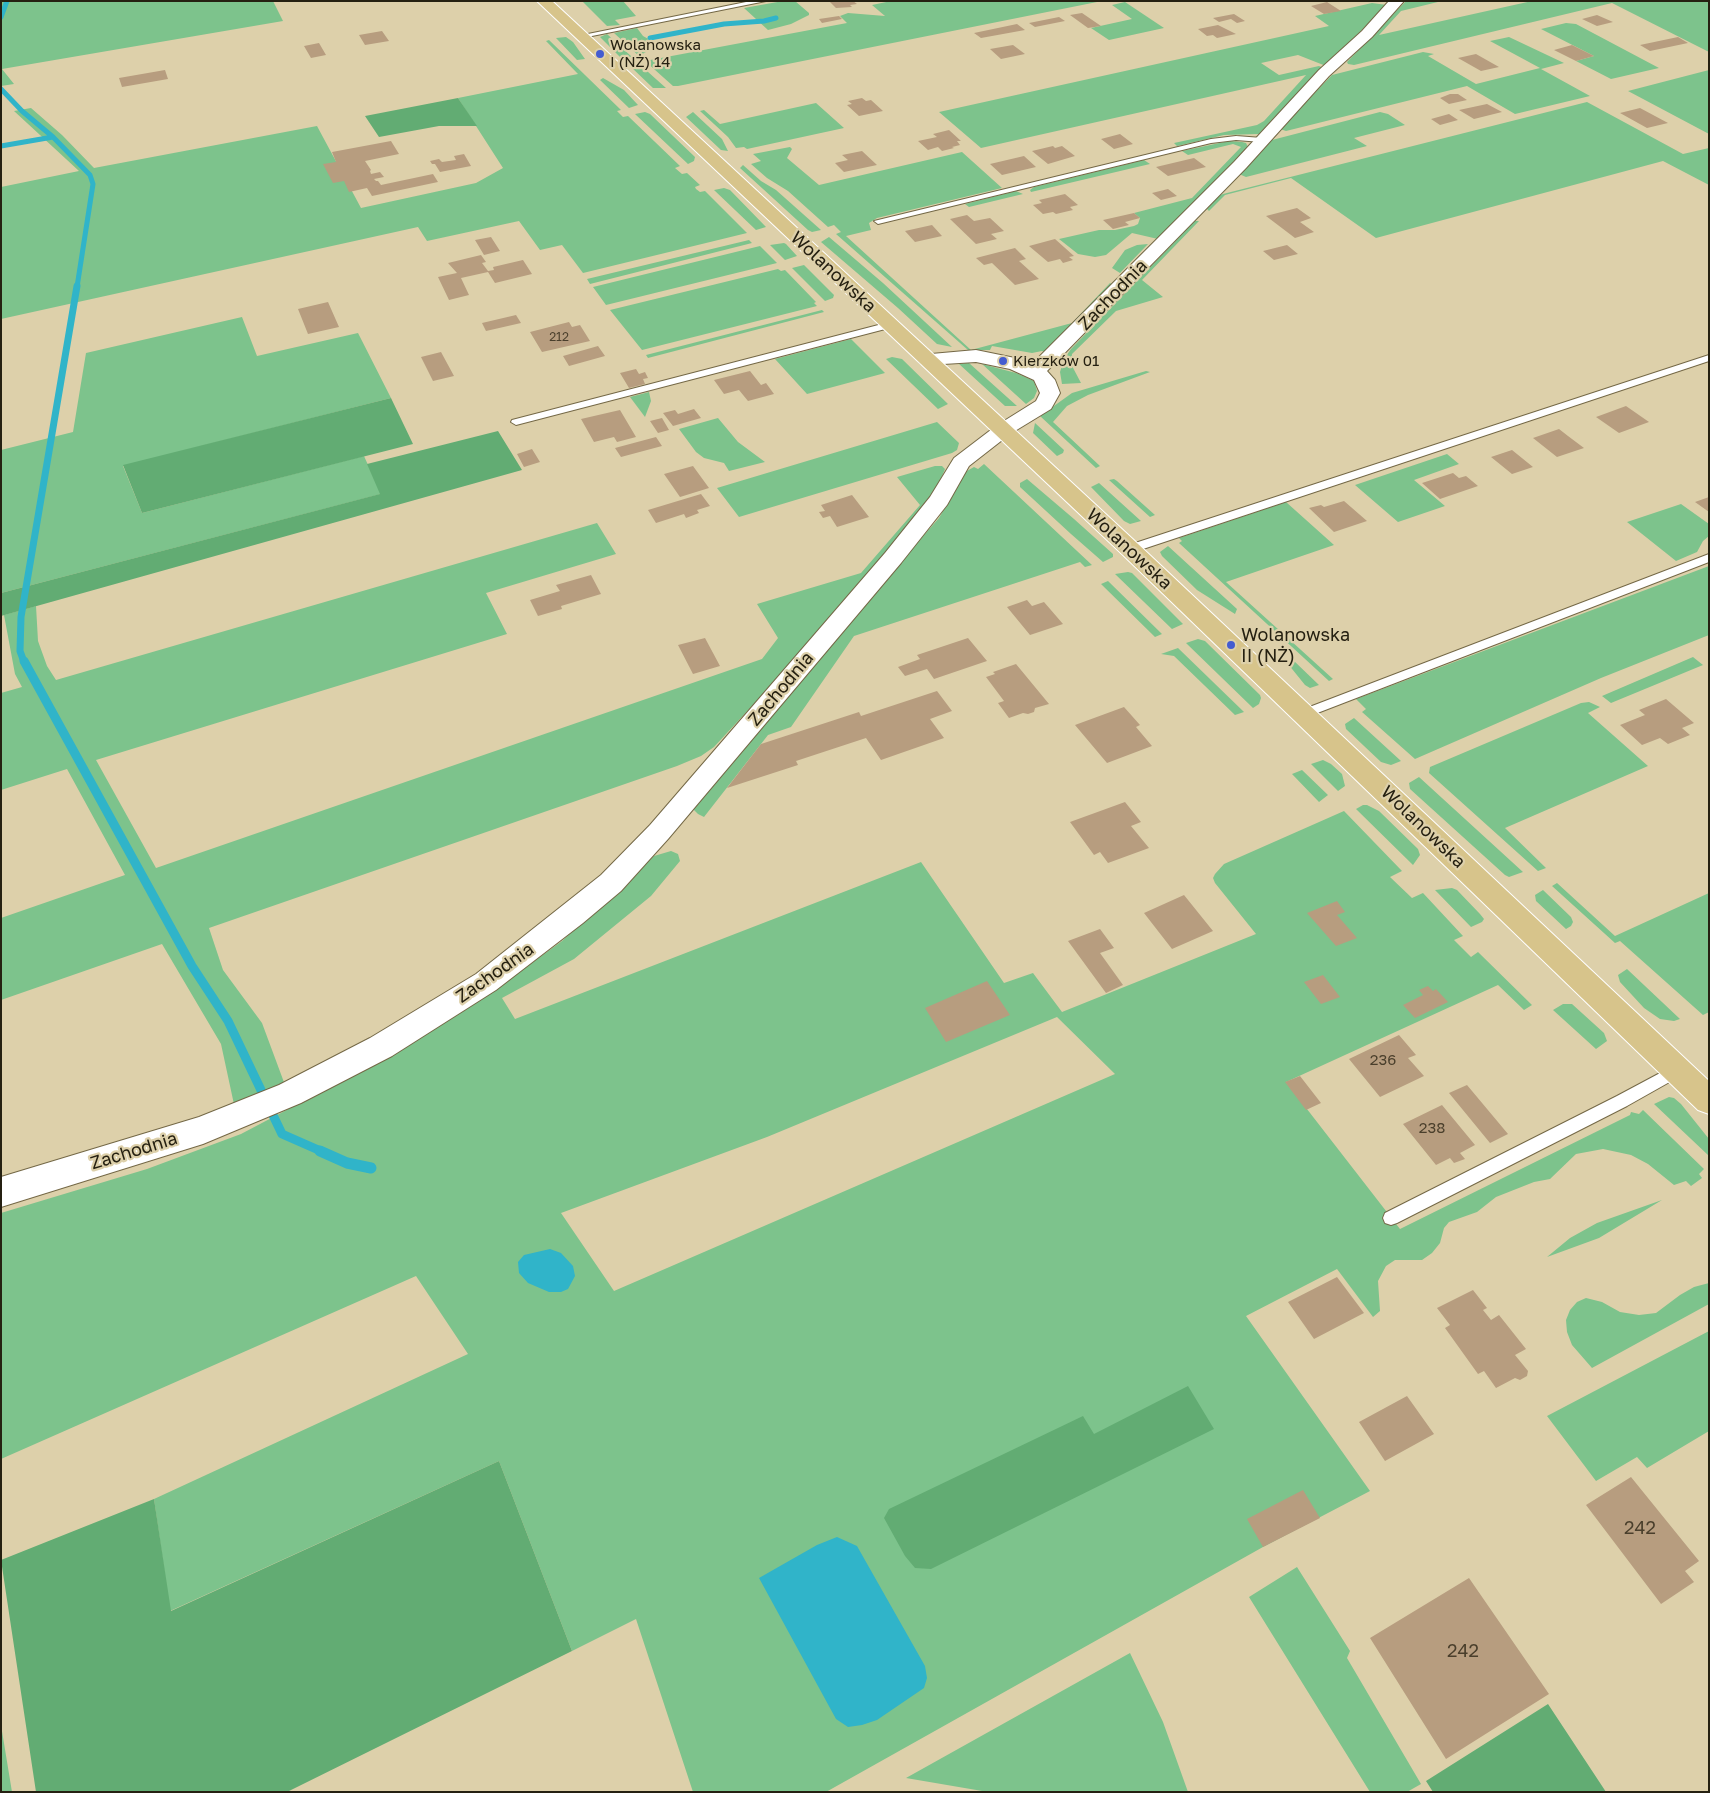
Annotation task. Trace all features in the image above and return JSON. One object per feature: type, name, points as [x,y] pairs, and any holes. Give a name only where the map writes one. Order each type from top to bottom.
[{"type":"main road","name":"Wolanowska","points":[[544,1],[1003,430],[1709,1101]]},
{"type":"street","name":"Zachodnia","points":[[1,1192],[203,1130],[290,1094],[381,1047],[486,982],[528,951],[611,883],[659,832],[893,558],[939,500],[962,462],[1003,430],[1044,405],[1050,393],[1048,386],[1035,372],[1079,330],[1324,73],[1397,1]]},
{"type":"street","points":[[927,359],[976,356],[1015,364],[1035,372]]},
{"type":"lane","points":[[582,36],[763,1]]},
{"type":"lane","points":[[878,222],[1211,141],[1236,138],[1262,140]]},
{"type":"lane","points":[[516,422],[890,325]]},
{"type":"lane","points":[[1130,550],[1709,358]]},
{"type":"lane","points":[[1303,714],[1709,558]]},
{"type":"lane","points":[[1391,1218],[1622,1101],[1677,1070]]},
{"type":"green space","points":[[1,1],[273,1],[283,21],[2,69],[14,84],[1,86]]},
{"type":"green space","points":[[582,1],[623,1],[636,16],[615,20],[620,25],[607,26]]},
{"type":"green space","points":[[783,1],[795,1],[809,15],[791,24],[768,30],[744,8]]},
{"type":"green space","points":[[891,1],[1102,1],[678,86],[673,86],[645,61],[847,23],[840,16],[848,13],[885,16],[872,5]]},
{"type":"green space","points":[[1406,1],[1442,1],[1401,11],[1379,35],[1532,1],[1709,1],[1709,52],[1612,3],[1354,65],[1348,64],[1347,62]]},
{"type":"green space","points":[[1125,2],[1164,28],[1109,40],[1091,28],[1132,19],[1112,5]]},
{"type":"green space","points":[[1372,3],[1387,5],[1326,66],[1298,55],[1261,63],[1279,75],[1319,66],[1324,68],[1259,134],[1224,135],[1177,146],[1174,143],[1257,125],[1264,121],[1306,75],[981,148],[939,112],[1329,26],[1315,16]]},
{"type":"green space","points":[[1566,23],[1576,24],[1659,68],[1611,79],[1576,61],[1594,56],[1541,29]]},
{"type":"green space","points":[[637,28],[643,36],[652,41],[653,46],[639,56],[614,33]]},
{"type":"green space","points":[[607,34],[632,57],[620,57],[600,37]]},
{"type":"green space","points":[[566,37],[573,42],[585,59],[577,60],[556,38]]},
{"type":"green space","points":[[1509,37],[1564,63],[1541,69],[1590,96],[1515,114],[1467,86],[1286,131],[1280,129],[1332,75],[1423,52],[1434,54],[1428,56],[1476,84],[1540,68],[1490,41]]},
{"type":"green space","points":[[549,40],[621,110],[617,111],[623,117],[628,116],[680,166],[675,168],[682,174],[687,173],[700,185],[695,187],[696,189],[700,192],[705,191],[747,233],[583,273],[562,245],[540,250],[519,221],[427,241],[418,227],[1,319],[1,187],[79,171],[14,111],[31,108],[62,135],[94,168],[317,126],[361,208],[476,183],[503,168],[458,98],[578,74],[546,41]]},
{"type":"green space","points":[[638,63],[666,88],[653,88],[631,67],[632,64]]},
{"type":"green space","points":[[1709,70],[1709,134],[1628,91]]},
{"type":"green space","points":[[603,78],[624,90],[638,105],[629,108],[600,80]]},
{"type":"green space","points":[[458,98],[477,126],[439,126],[379,137],[365,116]]},
{"type":"green space","points":[[1587,102],[1683,154],[1709,148],[1709,185],[1663,161],[1376,238],[1291,178],[1225,195],[1209,211],[1207,209],[1218,196],[1223,194]]},
{"type":"green space","points":[[816,103],[844,128],[747,149],[744,147],[736,148],[728,137],[700,111],[704,110],[720,124]]},
{"type":"green space","points":[[645,112],[650,114],[695,157],[694,161],[688,164],[635,114]]},
{"type":"green space","points":[[693,112],[722,139],[728,151],[721,150],[686,117]]},
{"type":"green space","points":[[1380,112],[1388,114],[1405,125],[1354,138],[1367,146],[1246,177],[1239,174],[1272,140]]},
{"type":"green space","points":[[1229,141],[1246,143],[1248,147],[1158,239],[1132,233],[1106,255],[1095,257],[1078,254],[1059,239],[1099,230],[1115,230],[1134,226],[1138,224],[1140,218],[1134,213],[1192,198],[1241,147],[1233,144],[1188,155],[1182,151]]},
{"type":"green space","points":[[790,147],[792,149],[787,158],[819,185],[962,152],[1002,188],[877,218],[869,223],[871,230],[846,236],[971,350],[968,350],[836,234],[841,232],[834,225],[828,227],[788,191],[767,178],[751,164],[761,161],[753,154]]},
{"type":"green space","points":[[1144,160],[1150,164],[1031,192],[1030,190],[1034,187]]},
{"type":"green space","points":[[743,165],[761,181],[776,190],[821,230],[812,232],[808,230],[740,168]]},
{"type":"green space","points":[[724,188],[730,190],[766,227],[756,230],[714,190]]},
{"type":"green space","points":[[1016,191],[1023,194],[969,207],[965,204]]},
{"type":"green space","points":[[1195,221],[1199,221],[1142,280],[1163,297],[1116,311],[1072,354],[1071,364],[1081,383],[1062,384],[1060,372],[1064,359],[1071,349]]},
{"type":"green space","points":[[829,237],[883,283],[952,347],[937,344],[821,242]]},
{"type":"green space","points":[[749,240],[752,243],[590,284],[587,279]]},
{"type":"green space","points":[[784,243],[797,256],[785,260],[770,245]]},
{"type":"green space","points":[[1148,244],[1120,273],[1112,268],[1125,250],[1137,245]]},
{"type":"green space","points":[[760,246],[777,263],[606,305],[593,287]]},
{"type":"green space","points":[[804,265],[834,295],[833,298],[825,301],[792,268]]},
{"type":"green space","points":[[778,269],[781,271],[785,270],[816,302],[814,303],[817,306],[642,350],[610,310]]},
{"type":"green space","points":[[1110,283],[1113,285],[1047,353],[1042,351],[1032,353],[992,346],[990,350],[971,350],[1072,323]]},
{"type":"green space","points":[[822,310],[824,312],[648,358],[646,355]]},
{"type":"green space","points":[[242,317],[257,356],[358,333],[391,398],[123,466],[142,513],[364,456],[381,494],[1,593],[1,450],[73,432],[86,353]]},
{"type":"green space","points":[[851,339],[885,373],[807,394],[775,359]]},
{"type":"green space","points":[[892,357],[902,359],[948,404],[938,409],[886,359]]},
{"type":"green space","points":[[969,363],[1017,406],[1005,406],[959,364]]},
{"type":"green space","points":[[982,364],[1016,373],[1034,381],[1037,391],[1034,398],[1026,404]]},
{"type":"green space","points":[[1146,371],[1150,372],[1088,395],[1067,406],[1053,422],[1100,466],[1096,468],[1040,416],[1072,393]]},
{"type":"green space","points":[[649,392],[651,401],[645,417],[630,397]]},
{"type":"green space","points":[[391,398],[413,444],[142,513],[123,465]]},
{"type":"green space","points":[[718,418],[738,442],[765,462],[729,471],[724,463],[704,458],[696,452],[679,429]]},
{"type":"green space","points":[[937,422],[959,443],[957,450],[952,453],[739,517],[717,488]]},
{"type":"green space","points":[[1035,423],[1064,450],[1063,453],[1057,456],[1033,433]]},
{"type":"green space","points":[[498,431],[522,470],[1,616],[1,593],[380,494],[367,464]]},
{"type":"green space","points":[[1447,454],[1459,464],[1414,480],[1445,506],[1398,522],[1355,485]]},
{"type":"green space","points":[[984,464],[1092,565],[1085,567],[1080,562],[854,636],[791,727],[768,735],[704,817],[698,814],[694,807],[829,643],[939,518],[965,472],[974,467],[978,469]]},
{"type":"green space","points":[[935,466],[942,466],[945,469],[936,491],[924,508],[789,666],[714,747],[701,756],[677,766],[209,928],[223,970],[262,1023],[285,1085],[235,1109],[221,1044],[162,944],[1,1000],[1,918],[125,875],[67,769],[1,790],[1,693],[22,687],[15,674],[4,615],[36,606],[38,641],[47,666],[56,680],[597,523],[616,554],[486,593],[507,634],[96,760],[156,868],[762,659],[778,638],[757,604],[861,573],[920,505],[897,477]]},
{"type":"green space","points":[[1027,479],[1113,554],[1113,557],[1103,562],[1071,534],[1020,487],[1020,483]]},
{"type":"green space","points":[[1114,479],[1155,515],[1150,517],[1109,480]]},
{"type":"green space","points":[[1099,483],[1141,521],[1130,524],[1124,521],[1091,487]]},
{"type":"green space","points":[[1286,502],[1334,545],[1226,582],[1333,679],[1329,681],[1179,543],[1182,541],[1179,538]]},
{"type":"green space","points":[[1681,504],[1709,524],[1709,536],[1703,541],[1697,552],[1676,561],[1627,522]]},
{"type":"green space","points":[[1168,546],[1237,609],[1235,614],[1197,590],[1162,556],[1160,552]]},
{"type":"green space","points":[[1709,566],[1709,635],[1601,678],[1415,759],[1362,712],[1366,709],[1356,699]]},
{"type":"green space","points":[[1132,573],[1183,624],[1172,629],[1115,574]]},
{"type":"green space","points":[[1108,581],[1162,634],[1155,637],[1101,584]]},
{"type":"green space","points":[[1198,639],[1205,641],[1260,695],[1259,704],[1253,708],[1186,643]]},
{"type":"green space","points":[[1178,648],[1244,712],[1235,715],[1174,656],[1161,654]]},
{"type":"green space","points":[[1693,657],[1703,665],[1611,703],[1602,696]]},
{"type":"green space","points":[[1284,659],[1293,660],[1319,685],[1310,688],[1305,685]]},
{"type":"green space","points":[[1589,702],[1600,707],[1588,713],[1648,766],[1505,828],[1546,868],[1538,871],[1429,773],[1430,767],[1581,703]]},
{"type":"green space","points":[[1354,718],[1401,761],[1391,765],[1381,762],[1346,729],[1345,724]]},
{"type":"green space","points":[[1323,760],[1331,764],[1342,774],[1345,786],[1338,791],[1311,764]]},
{"type":"green space","points":[[1302,770],[1328,795],[1319,802],[1292,774]]},
{"type":"green space","points":[[1419,777],[1523,872],[1509,877],[1505,875],[1410,789],[1409,783]]},
{"type":"green space","points":[[1363,805],[1379,811],[1418,849],[1420,855],[1413,865],[1356,809]]},
{"type":"green space","points":[[1344,811],[1402,871],[1390,877],[1412,898],[1423,893],[1463,936],[1454,940],[1471,957],[1478,952],[1532,1005],[1524,1010],[1498,985],[1286,1082],[1400,1229],[1630,1115],[1631,1112],[1639,1114],[1643,1110],[1704,1169],[1699,1174],[1702,1178],[1691,1186],[1686,1181],[1674,1185],[1648,1164],[1631,1155],[1603,1149],[1576,1154],[1550,1179],[1534,1182],[1496,1197],[1477,1212],[1449,1222],[1444,1228],[1440,1243],[1432,1253],[1422,1260],[1395,1260],[1386,1266],[1378,1281],[1380,1311],[1373,1317],[1337,1269],[1246,1316],[1370,1491],[1263,1547],[826,1792],[693,1792],[636,1619],[572,1651],[499,1461],[170,1611],[154,1499],[468,1354],[416,1276],[1,1459],[1,1213],[147,1169],[241,1134],[336,1084],[492,992],[562,941],[654,856],[671,851],[678,854],[680,861],[651,896],[574,959],[502,998],[515,1019],[921,862],[1004,983],[1033,973],[1062,1012],[1256,934],[1215,883],[1213,878],[1224,864]],"holes":[[[1057,1017],[1115,1074],[614,1291],[561,1213],[767,1137]]]},
{"type":"green space","points":[[1557,883],[1615,936],[1709,893],[1709,1012],[1703,1015],[1620,941],[1615,943],[1552,886]]},
{"type":"green space","points":[[1452,888],[1457,890],[1480,914],[1484,919],[1482,922],[1471,927],[1435,890]]},
{"type":"green space","points":[[1543,890],[1571,917],[1573,922],[1571,926],[1566,929],[1536,901],[1535,895]]},
{"type":"green space","points":[[1627,969],[1680,1019],[1674,1021],[1660,1019],[1644,1008],[1620,982],[1618,975]]},
{"type":"green space","points":[[1563,1004],[1572,1004],[1604,1033],[1607,1041],[1596,1049],[1553,1010]]},
{"type":"green space","points":[[1669,1097],[1674,1098],[1681,1104],[1709,1139],[1709,1156],[1654,1104]]},
{"type":"green space","points":[[1662,1200],[1599,1238],[1547,1257],[1570,1238],[1597,1223]]},
{"type":"green space","points":[[1709,1283],[1709,1304],[1592,1368],[1572,1345],[1567,1332],[1566,1320],[1570,1310],[1577,1302],[1586,1298],[1602,1302],[1620,1312],[1639,1315],[1656,1313],[1694,1287]]},
{"type":"green space","points":[[1709,1331],[1709,1431],[1647,1468],[1637,1457],[1596,1481],[1547,1416]]},
{"type":"green space","points":[[1188,1386],[1214,1429],[931,1569],[915,1568],[905,1556],[884,1518],[889,1509],[1083,1416],[1094,1434]]},
{"type":"green space","points":[[499,1461],[572,1651],[287,1792],[36,1792],[1,1560],[154,1499],[171,1611]]},
{"type":"green space","points":[[1297,1567],[1350,1651],[1347,1658],[1421,1784],[1407,1792],[1370,1792],[1249,1597]]},
{"type":"green space","points":[[1130,1653],[1163,1722],[1188,1792],[988,1792],[906,1778]]},
{"type":"green space","points":[[1548,1704],[1606,1792],[1433,1792],[1426,1781]]},
{"type":"green space","points":[[1,1725],[12,1792],[1,1792]]},
{"type":"water","points":[[550,1249],[561,1253],[573,1266],[575,1276],[568,1289],[561,1292],[549,1292],[528,1283],[519,1273],[518,1262],[524,1255]]},
{"type":"water","points":[[837,1537],[857,1546],[925,1666],[927,1678],[924,1688],[877,1720],[848,1727],[836,1719],[759,1578],[817,1545]]},
{"type":"building","points":[[829,1],[853,1],[857,4],[850,5],[852,7],[836,8]]},
{"type":"building","points":[[1327,2],[1341,11],[1324,14],[1311,6]]},
{"type":"building","points":[[1082,13],[1101,26],[1088,28],[1070,15]]},
{"type":"building","points":[[1234,14],[1245,21],[1237,23],[1231,19],[1219,22],[1213,18]]},
{"type":"building","points":[[1597,15],[1613,22],[1597,26],[1582,19]]},
{"type":"building","points":[[839,16],[842,19],[822,23],[819,19]]},
{"type":"building","points":[[1059,17],[1065,21],[1035,27],[1029,23]]},
{"type":"building","points":[[1017,24],[1025,30],[981,38],[974,33]]},
{"type":"building","points":[[1218,25],[1236,34],[1217,38],[1213,35],[1207,36],[1198,29]]},
{"type":"building","points":[[382,31],[389,41],[365,45],[359,35]]},
{"type":"building","points":[[1678,37],[1688,43],[1650,51],[1640,45]]},
{"type":"building","points":[[319,43],[326,55],[311,58],[304,46]]},
{"type":"building","points":[[1013,45],[1025,54],[1001,59],[990,49]]},
{"type":"building","points":[[1572,45],[1594,56],[1576,61],[1554,50]]},
{"type":"building","points":[[1476,54],[1499,67],[1481,71],[1458,58]]},
{"type":"building","points":[[165,70],[168,79],[122,87],[119,78]]},
{"type":"building","points":[[1450,94],[1458,94],[1467,100],[1449,104],[1440,98]]},
{"type":"building","points":[[862,98],[866,101],[871,100],[883,111],[859,116],[847,105],[852,104],[848,101]]},
{"type":"building","points":[[1487,104],[1502,112],[1474,119],[1459,110]]},
{"type":"building","points":[[1640,108],[1668,123],[1647,128],[1620,113]]},
{"type":"building","points":[[1449,114],[1458,120],[1440,125],[1431,119]]},
{"type":"building","points":[[949,130],[961,141],[957,141],[960,145],[952,147],[954,148],[942,151],[938,147],[928,150],[918,141],[937,137],[933,134]]},
{"type":"building","points":[[1120,134],[1133,144],[1114,149],[1101,139]]},
{"type":"building","points":[[391,141],[399,154],[365,161],[371,170],[371,174],[380,172],[384,177],[374,179],[376,181],[381,185],[433,174],[438,182],[372,196],[367,188],[349,192],[344,181],[333,183],[323,164],[336,162],[332,152]]},
{"type":"building","points":[[1053,146],[1055,148],[1062,146],[1075,156],[1048,164],[1032,151]]},
{"type":"building","points":[[862,151],[877,165],[844,172],[835,163],[848,160],[842,155]]},
{"type":"building","points":[[464,154],[471,166],[440,172],[435,164],[432,164],[430,161],[439,159],[442,162],[456,160],[454,156]]},
{"type":"building","points":[[1024,156],[1036,167],[1002,175],[990,164]]},
{"type":"building","points":[[1194,158],[1206,167],[1168,176],[1156,167]]},
{"type":"building","points":[[1168,189],[1177,196],[1161,200],[1152,193]]},
{"type":"building","points":[[1065,194],[1078,205],[1070,207],[1073,210],[1056,214],[1053,212],[1043,214],[1033,205],[1042,203],[1039,200]]},
{"type":"building","points":[[1297,208],[1311,218],[1300,222],[1314,232],[1295,238],[1266,216]]},
{"type":"building","points":[[1134,213],[1140,218],[1125,222],[1129,225],[1113,229],[1103,220]]},
{"type":"building","points":[[967,215],[974,221],[990,218],[1004,231],[991,234],[997,239],[976,244],[950,219]]},
{"type":"building","points":[[932,225],[942,236],[915,242],[905,231]]},
{"type":"building","points":[[491,237],[500,251],[484,255],[475,240]]},
{"type":"building","points":[[1055,239],[1074,256],[1069,257],[1073,260],[1063,263],[1060,259],[1048,262],[1029,246]]},
{"type":"building","points":[[1287,245],[1298,254],[1274,260],[1263,251]]},
{"type":"building","points":[[1015,248],[1026,259],[1019,261],[1039,279],[1015,285],[992,263],[984,265],[976,258]]},
{"type":"building","points":[[481,255],[486,262],[482,263],[488,271],[494,270],[493,267],[523,260],[532,274],[495,283],[488,272],[461,278],[469,295],[449,300],[438,277],[457,273],[448,263]]},
{"type":"building","points":[[328,302],[339,327],[308,334],[298,309]]},
{"type":"building","points":[[516,315],[521,323],[486,331],[482,323]]},
{"type":"building","points":[[569,322],[572,327],[580,325],[590,341],[542,352],[530,332]]},
{"type":"building","points":[[598,346],[605,356],[569,366],[563,356]]},
{"type":"building","points":[[441,352],[454,376],[433,381],[421,357]]},
{"type":"building","points":[[636,369],[639,374],[645,372],[648,378],[643,379],[645,384],[629,388],[620,373]]},
{"type":"building","points":[[750,371],[761,385],[766,383],[774,394],[748,401],[739,390],[724,394],[714,380]]},
{"type":"building","points":[[1626,406],[1649,422],[1619,433],[1596,417]]},
{"type":"building","points":[[694,409],[701,418],[673,426],[663,413],[675,410],[678,414]]},
{"type":"building","points":[[620,410],[636,437],[617,442],[614,437],[594,442],[581,419]]},
{"type":"building","points":[[662,418],[669,430],[658,433],[650,421]]},
{"type":"building","points":[[1559,429],[1584,448],[1557,457],[1533,438]]},
{"type":"building","points":[[656,437],[662,446],[621,457],[615,448]]},
{"type":"building","points":[[532,449],[540,462],[524,467],[517,454]]},
{"type":"building","points":[[1512,450],[1533,467],[1512,474],[1491,457]]},
{"type":"building","points":[[693,466],[709,488],[680,497],[664,474]]},
{"type":"building","points":[[1453,473],[1459,478],[1466,476],[1478,486],[1440,499],[1422,483]]},
{"type":"building","points":[[701,494],[710,506],[697,510],[699,513],[686,518],[684,514],[656,523],[648,510]]},
{"type":"building","points":[[852,495],[869,517],[837,527],[830,516],[823,518],[819,512],[825,511],[821,505]]},
{"type":"building","points":[[1709,497],[1709,512],[1695,502]]},
{"type":"building","points":[[1344,501],[1367,521],[1334,532],[1309,508],[1321,505],[1324,507]]},
{"type":"building","points":[[591,575],[601,594],[561,606],[562,609],[538,616],[530,600],[560,591],[556,585]]},
{"type":"building","points":[[1027,600],[1032,606],[1044,602],[1063,624],[1030,635],[1007,607]]},
{"type":"building","points":[[705,638],[720,666],[693,674],[678,645]]},
{"type":"building","points":[[968,638],[987,661],[934,679],[927,669],[905,676],[898,667],[920,659],[917,655]]},
{"type":"building","points":[[1016,664],[1049,704],[1035,708],[1034,712],[1023,713],[1009,718],[998,703],[1004,701],[986,677],[995,674],[993,672]]},
{"type":"building","points":[[937,691],[952,711],[930,719],[944,738],[881,760],[866,738],[796,761],[798,765],[727,788],[761,744],[859,712],[861,716]]},
{"type":"building","points":[[1666,699],[1694,723],[1682,728],[1690,735],[1668,744],[1660,738],[1642,745],[1620,725],[1645,715],[1639,710]]},
{"type":"building","points":[[1124,707],[1140,725],[1136,727],[1152,746],[1107,763],[1075,725]]},
{"type":"building","points":[[1125,802],[1141,822],[1131,826],[1149,848],[1108,863],[1100,852],[1094,855],[1070,822]]},
{"type":"building","points":[[1184,895],[1213,931],[1172,949],[1144,913]]},
{"type":"building","points":[[1337,901],[1345,912],[1337,915],[1357,938],[1336,946],[1307,913]]},
{"type":"building","points":[[1100,929],[1114,948],[1100,953],[1123,985],[1106,993],[1068,941]]},
{"type":"building","points":[[1323,975],[1340,997],[1321,1004],[1304,982]]},
{"type":"building","points":[[987,981],[1010,1015],[946,1042],[925,1008]]},
{"type":"building","points":[[1428,986],[1433,991],[1436,989],[1448,1002],[1415,1018],[1403,1005],[1423,995],[1419,990]]},
{"type":"building","points":[[1399,1035],[1416,1055],[1408,1058],[1424,1076],[1380,1097],[1349,1059]]},
{"type":"building","points":[[1300,1076],[1321,1103],[1306,1110],[1285,1082]]},
{"type":"building","points":[[1467,1085],[1508,1134],[1490,1143],[1449,1093]]},
{"type":"building","points":[[1442,1105],[1475,1145],[1460,1153],[1465,1159],[1454,1163],[1450,1158],[1436,1165],[1403,1124]]},
{"type":"building","points":[[1337,1277],[1364,1313],[1314,1339],[1288,1302]]},
{"type":"building","points":[[1473,1290],[1487,1308],[1483,1310],[1491,1320],[1499,1315],[1526,1349],[1515,1355],[1528,1371],[1527,1376],[1520,1380],[1515,1378],[1496,1388],[1484,1371],[1478,1374],[1445,1328],[1450,1325],[1437,1308]]},
{"type":"building","points":[[1407,1396],[1434,1434],[1385,1461],[1359,1422]]},
{"type":"building","points":[[1631,1477],[1699,1561],[1685,1571],[1694,1582],[1661,1604],[1586,1505]]},
{"type":"building","points":[[1303,1490],[1320,1518],[1263,1547],[1247,1519]]},
{"type":"building","points":[[1469,1578],[1549,1694],[1446,1759],[1370,1638]]},
{"type":"waterway","points":[[1,17],[7,1]]},
{"type":"waterway","points":[[650,38],[724,24],[764,21],[776,18]]},
{"type":"waterway","points":[[1,89],[22,111],[53,137]]},
{"type":"waterway","points":[[1,146],[53,137]]},
{"type":"waterway","points":[[53,137],[90,175],[93,184],[77,287]]},
{"type":"waterway","points":[[24,662],[20,651],[21,617],[77,286]]},
{"type":"waterway","points":[[24,661],[192,966],[228,1021],[282,1134],[323,1152]]},
{"type":"waterway","points":[[320,1151],[347,1163],[371,1168]]},
{"type":"place","name":"Wolanowska I (NŻ) 14","points":[[600,54]]},
{"type":"place","name":"Kierzków 01","points":[[1003,361]]},
{"type":"place","name":"Wolanowska II (NŻ)","points":[[1231,645]]}]
